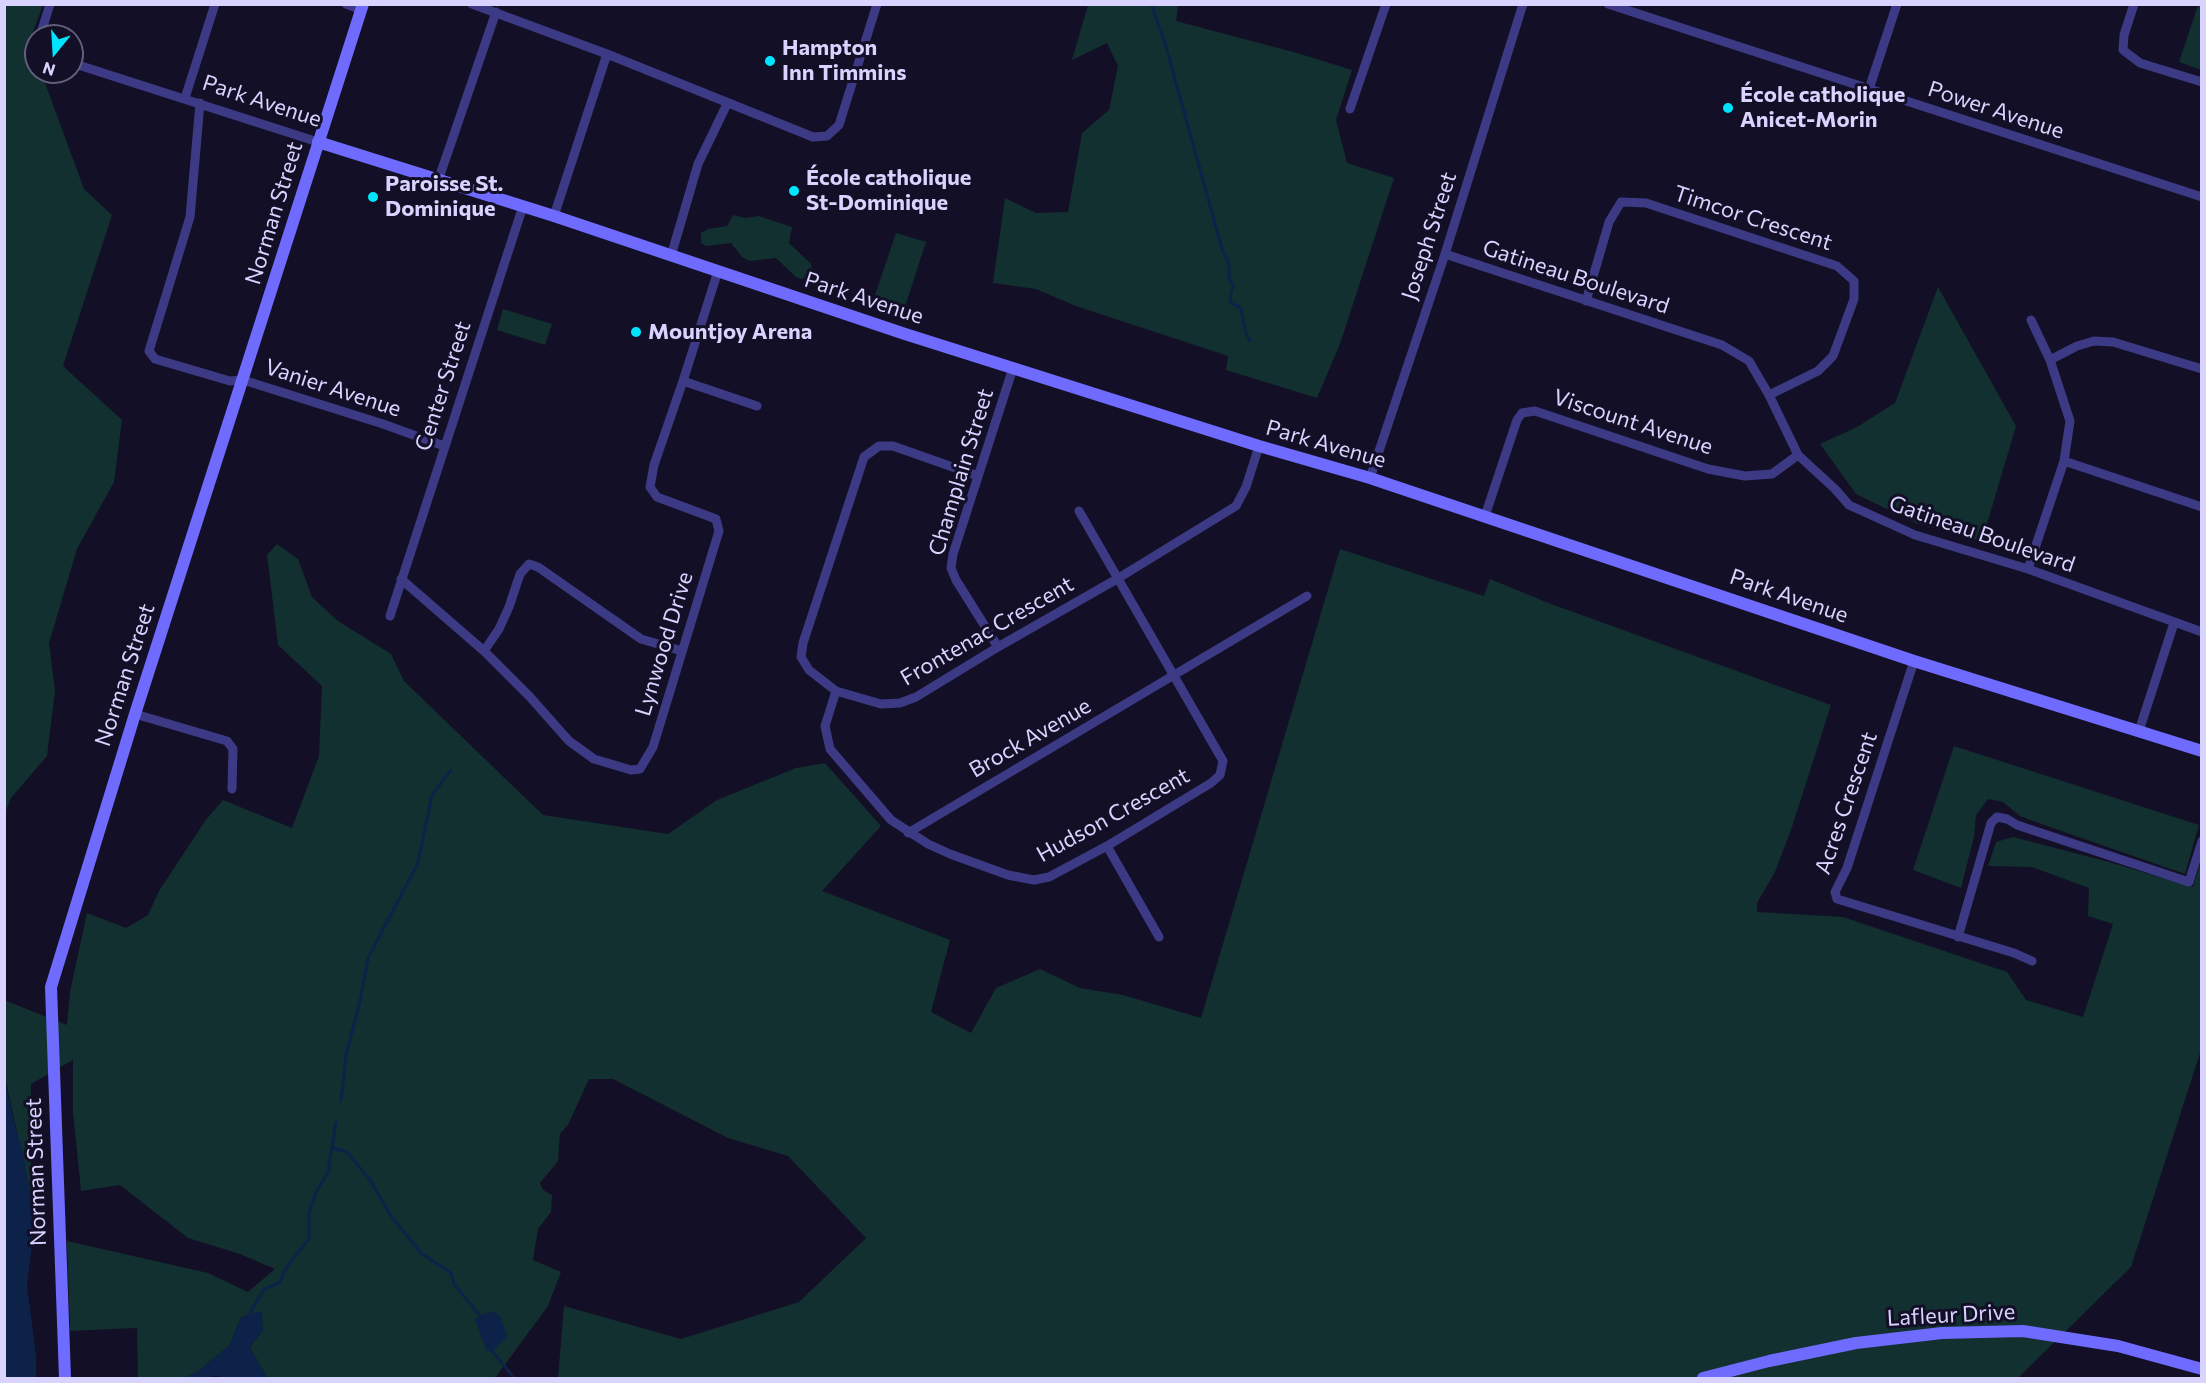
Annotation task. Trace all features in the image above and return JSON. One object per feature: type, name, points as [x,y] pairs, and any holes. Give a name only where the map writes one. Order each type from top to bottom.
[{"type":"street","points":[[44,24],[51,4]]},
{"type":"street","points":[[185,98],[215,4]]},
{"type":"street","points":[[345,4],[362,7]]},
{"type":"street","points":[[472,4],[608,54],[813,137],[828,136],[839,125],[877,4]]},
{"type":"street","points":[[1350,109],[1386,4]]},
{"type":"street","name":"Joseph Street","points":[[1370,478],[1444,254],[1522,4]]},
{"type":"street","name":"Power Avenue","points":[[1608,4],[2202,196]]},
{"type":"street","points":[[1869,89],[1897,4]]},
{"type":"street","points":[[2134,4],[2124,35],[2123,50],[2140,63],[2202,82]]},
{"type":"street","name":"Norman Street","points":[[65,1378],[51,987],[135,714],[362,7]]},
{"type":"street","points":[[439,178],[496,12]]},
{"type":"street","points":[[554,216],[608,54]]},
{"type":"street","name":"Park Avenue","points":[[84,67],[439,178],[905,334],[1259,446],[1370,478],[1914,661],[2202,751]]},
{"type":"street","name":"Vanier Avenue","points":[[200,103],[190,218],[149,351],[155,359],[230,381],[243,380],[383,424],[444,446]]},
{"type":"street","points":[[671,256],[698,164],[727,104]]},
{"type":"street","name":"Timcor Crescent","points":[[1586,301],[1609,222],[1621,202],[1646,203],[1837,266],[1854,282],[1854,299],[1833,356],[1818,371],[1770,395]]},
{"type":"street","name":"Center Street","points":[[390,616],[523,206]]},
{"type":"street","name":"Gatineau Boulevard","points":[[1444,254],[1722,345],[1749,361],[1770,395],[1798,455],[1849,505],[1915,535],[2028,569],[2202,632]]},
{"type":"street","name":"Lynwood Drive","points":[[401,579],[484,651],[530,697],[569,741],[594,759],[631,770],[640,769],[653,747],[719,531],[716,519],[657,497],[651,487],[654,465],[718,271]]},
{"type":"street","points":[[2028,569],[2064,461],[2070,422],[2050,360],[2031,320]]},
{"type":"street","points":[[2050,360],[2078,346],[2094,342],[2113,342],[2202,369]]},
{"type":"street","name":"Champlain Street","points":[[998,647],[956,580],[951,568],[953,554],[1013,368]]},
{"type":"street","points":[[683,381],[758,406]]},
{"type":"street","name":"Viscount Avenue","points":[[1485,516],[1517,420],[1522,413],[1535,411],[1708,469],[1745,476],[1772,474],[1798,455]]},
{"type":"street","name":"Frontenac Crescent","points":[[978,476],[893,446],[879,446],[864,457],[803,643],[801,657],[808,670],[836,691],[881,704],[900,703],[916,697],[1236,506],[1246,487],[1259,446]]},
{"type":"street","points":[[2064,461],[2202,507]]},
{"type":"street","name":"Hudson Crescent","points":[[836,691],[825,726],[830,749],[891,820],[950,855],[1008,875],[1034,880],[1049,878],[1107,846],[1220,775],[1223,761],[1079,511]]},
{"type":"street","points":[[484,651],[499,630],[520,574],[529,564],[538,567],[641,639],[682,651]]},
{"type":"street","name":"Brock Avenue","points":[[908,832],[1307,596]]},
{"type":"street","points":[[2139,731],[2174,623]]},
{"type":"street","name":"Acres Crescent","points":[[1914,661],[1846,868],[1835,892],[1837,899],[2032,961]]},
{"type":"street","points":[[135,714],[227,741],[233,748],[232,789]]},
{"type":"street","points":[[1958,937],[1991,823],[1997,817],[2189,882],[2202,841]]},
{"type":"street","points":[[1107,846],[1159,937]]},
{"type":"street","name":"Lafleur Drive","points":[[1702,1378],[1856,1343],[1942,1333],[2011,1332],[2072,1338],[2118,1346],[2202,1369]]},
{"type":"green space","points":[[4,5],[43,5],[36,24],[24,24],[24,84],[45,84],[84,189],[112,215],[63,366],[122,420],[114,482],[77,549],[49,643],[55,691],[47,756],[11,798],[5,813]]},
{"type":"green space","points":[[1088,5],[1178,5],[1176,21],[1352,70],[1336,120],[1347,163],[1394,178],[1340,344],[1317,398],[1226,370],[1228,356],[1076,306],[1036,289],[993,283],[1005,198],[1036,213],[1068,212],[1082,133],[1109,110],[1118,66],[1107,43],[1072,60]]},
{"type":"green space","points":[[2198,5],[2201,5],[2201,70],[2179,62]]},
{"type":"green space","points":[[733,215],[745,218],[759,216],[792,227],[789,243],[811,264],[812,273],[802,279],[796,277],[776,258],[750,261],[742,257],[731,243],[706,246],[701,243],[701,233],[708,229],[727,226]]},
{"type":"green space","points":[[896,233],[926,242],[902,316],[871,307]]},
{"type":"green space","points":[[1938,287],[2016,426],[1982,541],[1916,523],[1856,494],[1820,444],[1857,427],[1895,403]]},
{"type":"green space","points":[[503,309],[552,324],[545,345],[497,330]]},
{"type":"green space","points":[[277,544],[298,559],[312,597],[338,621],[391,654],[404,681],[543,815],[668,834],[717,800],[796,768],[825,763],[881,826],[822,891],[950,940],[931,1012],[971,1033],[996,988],[1040,969],[1080,988],[1123,995],[1201,1018],[1340,549],[1484,596],[1490,579],[1551,604],[1831,705],[1792,827],[1775,872],[1757,903],[1757,912],[1843,917],[2007,972],[2026,1000],[2083,1017],[2113,924],[2088,916],[2089,888],[2032,867],[1988,866],[1996,842],[2013,837],[2193,887],[2201,861],[2201,1050],[2131,1267],[2018,1378],[558,1378],[564,1306],[681,1339],[799,1302],[866,1238],[788,1156],[728,1138],[613,1079],[589,1079],[568,1125],[560,1134],[558,1161],[540,1183],[543,1190],[552,1195],[551,1212],[538,1229],[533,1260],[561,1272],[548,1306],[495,1378],[267,1378],[250,1347],[263,1330],[261,1312],[241,1317],[229,1346],[197,1372],[184,1378],[138,1378],[137,1328],[70,1331],[67,1241],[208,1273],[248,1292],[275,1269],[240,1254],[188,1238],[120,1185],[81,1191],[73,1112],[73,1060],[31,1084],[31,1198],[5,1077],[4,1000],[67,1025],[70,992],[87,913],[126,928],[148,915],[159,891],[205,821],[223,800],[292,828],[319,756],[322,686],[278,645],[267,555]]},
{"type":"green space","points":[[1954,746],[2199,825],[2185,874],[2020,816],[2003,802],[1988,799],[1976,815],[1974,837],[1961,888],[1913,870]]},
{"type":"water","points":[[4,1077],[22,1148],[35,1218],[27,1285],[36,1356],[36,1378],[5,1378]]},
{"type":"water","points":[[261,1311],[263,1330],[250,1347],[267,1378],[215,1376],[184,1378],[197,1372],[229,1346],[241,1317]]},
{"type":"water","points":[[491,1311],[500,1315],[507,1337],[495,1349],[487,1352],[475,1319]]},
{"type":"waterway","points":[[1151,4],[1165,43],[1222,249],[1229,264],[1229,277],[1233,286],[1231,303],[1241,308],[1245,330],[1250,341]]},
{"type":"waterway","points":[[341,1101],[346,1055],[368,958],[418,863],[432,795],[451,770]]},
{"type":"waterway","points":[[249,1315],[264,1289],[279,1283],[288,1265],[309,1239],[309,1213],[317,1190],[328,1172],[336,1122]]},
{"type":"waterway","points":[[332,1148],[347,1152],[370,1180],[391,1216],[421,1253],[451,1273],[454,1284],[481,1317]]},
{"type":"waterway","points":[[489,1347],[514,1378]]},
{"type":"place","name":"Hampton Inn Timmins","points":[[770,61]]},
{"type":"place","name":"École catholique Anicet-Morin","points":[[1728,108]]},
{"type":"place","name":"École catholique St-Dominique","points":[[794,191]]},
{"type":"place","name":"Paroisse St. Dominique","points":[[373,197]]},
{"type":"place","name":"Mountjoy Arena","points":[[636,332]]}]
